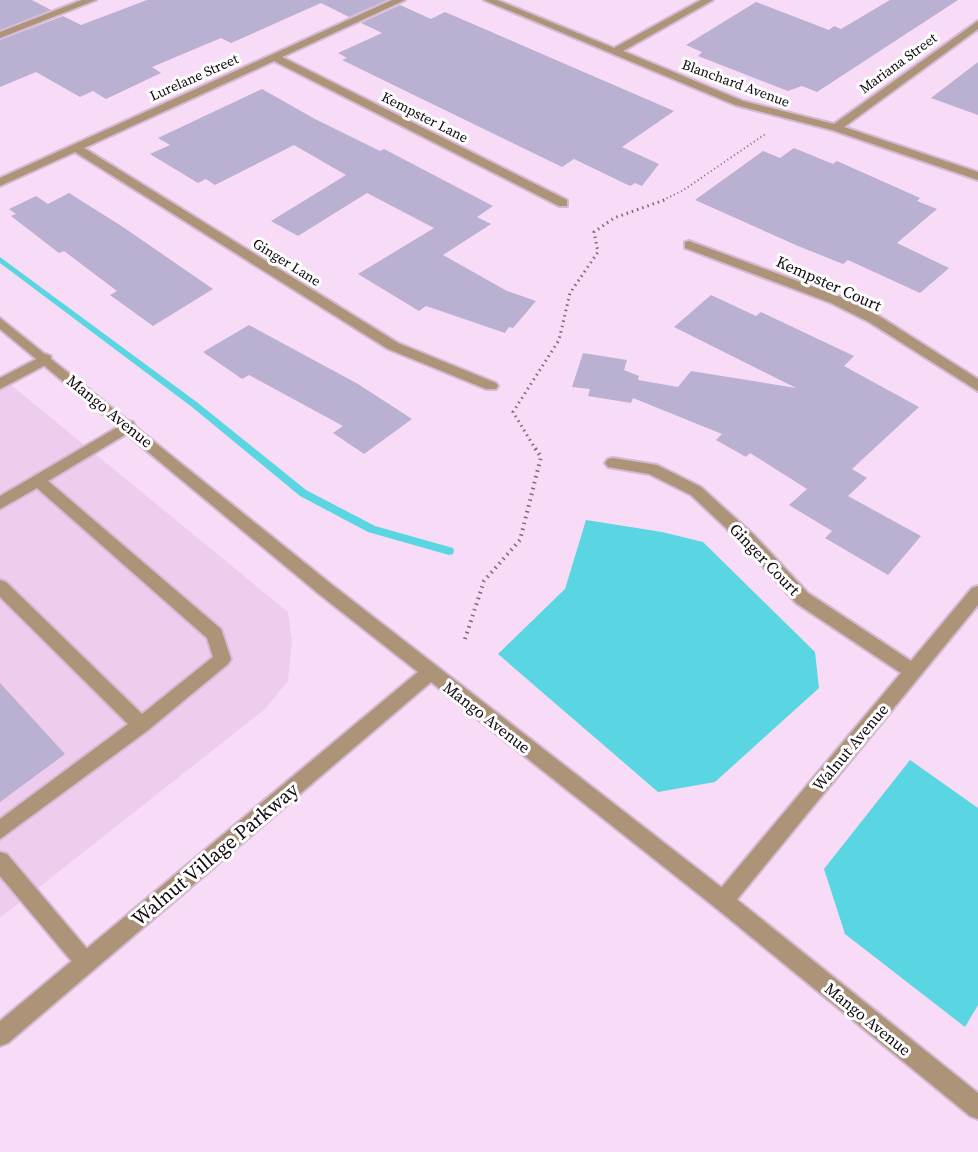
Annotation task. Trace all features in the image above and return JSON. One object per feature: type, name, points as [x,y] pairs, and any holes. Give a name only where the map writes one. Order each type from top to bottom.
[{"type":"street","points":[[0,35],[91,0]]},
{"type":"street","name":"Lurelane Street","points":[[0,182],[400,0]]},
{"type":"street","name":"Blanchard Avenue","points":[[489,0],[616,51],[707,91],[790,118],[836,128],[978,176]]},
{"type":"street","points":[[616,51],[708,0]]},
{"type":"street","name":"Mariana Street","points":[[836,128],[978,24]]},
{"type":"street","name":"Kempster Lane","points":[[274,57],[563,203]]},
{"type":"street","name":"Ginger Lane","points":[[75,147],[393,346],[491,386]]},
{"type":"street","name":"Kempster Court","points":[[689,245],[836,300],[874,319],[978,386]]},
{"type":"street","name":"Mango Avenue","points":[[0,322],[430,672],[723,902],[978,1108]]},
{"type":"street","points":[[0,384],[46,360]]},
{"type":"street","points":[[0,503],[128,426]]},
{"type":"street","name":"Ginger Court","points":[[613,462],[651,469],[696,491],[749,540],[802,598],[913,671]]},
{"type":"street","points":[[0,830],[141,725],[222,659],[215,634],[38,480]]},
{"type":"street","points":[[0,587],[141,725]]},
{"type":"street","name":"Walnut Avenue","points":[[723,902],[978,593]]},
{"type":"street","name":"Walnut Village Parkway","points":[[0,1035],[430,672]]},
{"type":"street","points":[[0,861],[86,963]]},
{"type":"path","points":[[465,639],[484,581],[520,540],[541,458],[513,412],[559,340],[570,293],[598,252],[594,231],[605,221],[681,192],[733,153],[790,118]]},
{"type":"shaded area","points":[[0,376],[288,612],[292,641],[288,681],[265,709],[0,918]]},
{"type":"water","points":[[586,520],[662,532],[703,542],[815,652],[819,688],[715,782],[658,792],[498,654],[565,589]]},
{"type":"water","points":[[910,760],[978,808],[978,1005],[965,1027],[845,934],[824,869]]},
{"type":"building","points":[[0,0],[32,0],[51,10],[0,30]]},
{"type":"building","points":[[147,0],[387,0],[349,17],[321,3],[231,43],[221,38],[152,67],[161,73],[106,99],[93,91],[80,97],[36,72],[0,87],[0,40],[63,16],[81,25]]},
{"type":"building","points":[[890,0],[958,0],[817,92],[802,86],[788,91],[698,56],[702,52],[686,45],[756,2],[829,30],[834,26],[841,29]]},
{"type":"building","points":[[400,5],[431,19],[445,12],[674,111],[622,147],[659,164],[642,186],[635,183],[630,186],[574,159],[562,167],[342,60],[347,58],[338,53],[382,33],[361,23]]},
{"type":"building","points":[[978,62],[978,115],[931,98]]},
{"type":"building","points":[[262,89],[315,119],[380,151],[384,149],[493,206],[477,217],[491,224],[443,255],[507,291],[536,301],[513,328],[509,327],[505,333],[426,306],[419,311],[358,274],[434,228],[367,193],[298,236],[271,221],[346,175],[294,145],[215,185],[206,179],[198,183],[150,154],[170,145],[158,138]]},
{"type":"building","points":[[794,148],[833,164],[837,161],[920,198],[917,201],[937,209],[897,243],[949,268],[920,293],[848,260],[843,264],[798,246],[695,200],[763,151],[780,158]]},
{"type":"building","points":[[69,193],[213,289],[153,326],[110,295],[117,291],[64,251],[59,253],[11,216],[16,214],[9,209],[36,196],[48,204]]},
{"type":"building","points":[[711,295],[756,316],[761,312],[854,356],[844,366],[919,407],[852,469],[867,478],[848,496],[921,536],[888,575],[825,538],[832,531],[789,505],[807,489],[750,453],[746,457],[716,440],[722,434],[633,398],[631,403],[588,396],[590,389],[572,387],[583,353],[627,360],[624,370],[639,376],[638,380],[678,387],[691,371],[796,388],[674,327]]},
{"type":"building","points":[[249,325],[358,384],[412,419],[364,454],[333,433],[343,426],[249,375],[242,379],[203,352]]},
{"type":"building","points":[[0,683],[65,754],[0,802]]},
{"type":"waterway","points":[[0,259],[195,405],[303,493],[372,529],[449,551]]}]
